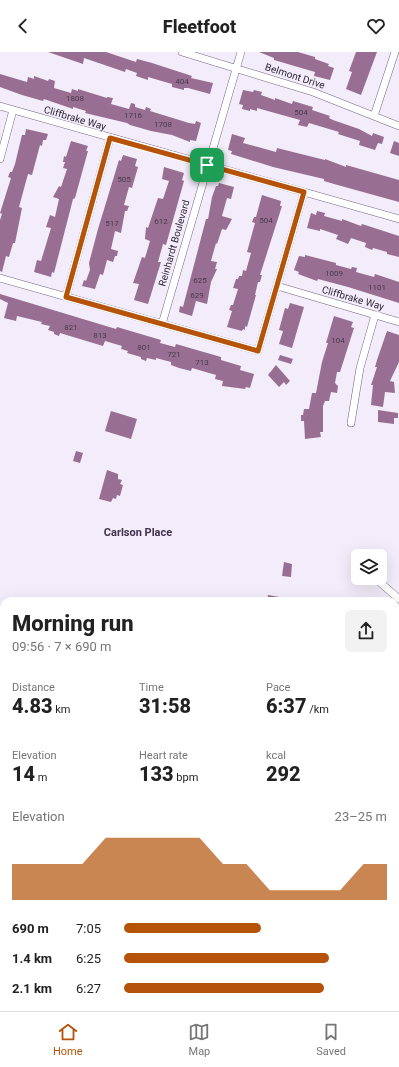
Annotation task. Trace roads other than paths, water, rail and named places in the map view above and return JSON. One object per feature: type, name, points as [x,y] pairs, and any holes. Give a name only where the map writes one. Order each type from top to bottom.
[{"type":"street","name":"Belmont Drive","points":[[182,52],[313,92],[399,126]]},
{"type":"street","name":"Reinhardt Boulevard","points":[[162,324],[241,52]]},
{"type":"street","points":[[374,116],[395,52]]},
{"type":"street","name":"Cliffbrake Way","points":[[0,106],[399,219]]},
{"type":"street","points":[[0,159],[13,110]]},
{"type":"street","points":[[66,297],[110,138]]},
{"type":"street","points":[[0,278],[258,351],[304,192]]},
{"type":"street","name":"Cliffbrake Way","points":[[278,286],[399,322]]},
{"type":"street","points":[[351,423],[360,368],[375,315]]},
{"type":"street","points":[[382,585],[397,597]]},
{"type":"district","name":"Carlson Place","points":[[138,532]]}]
